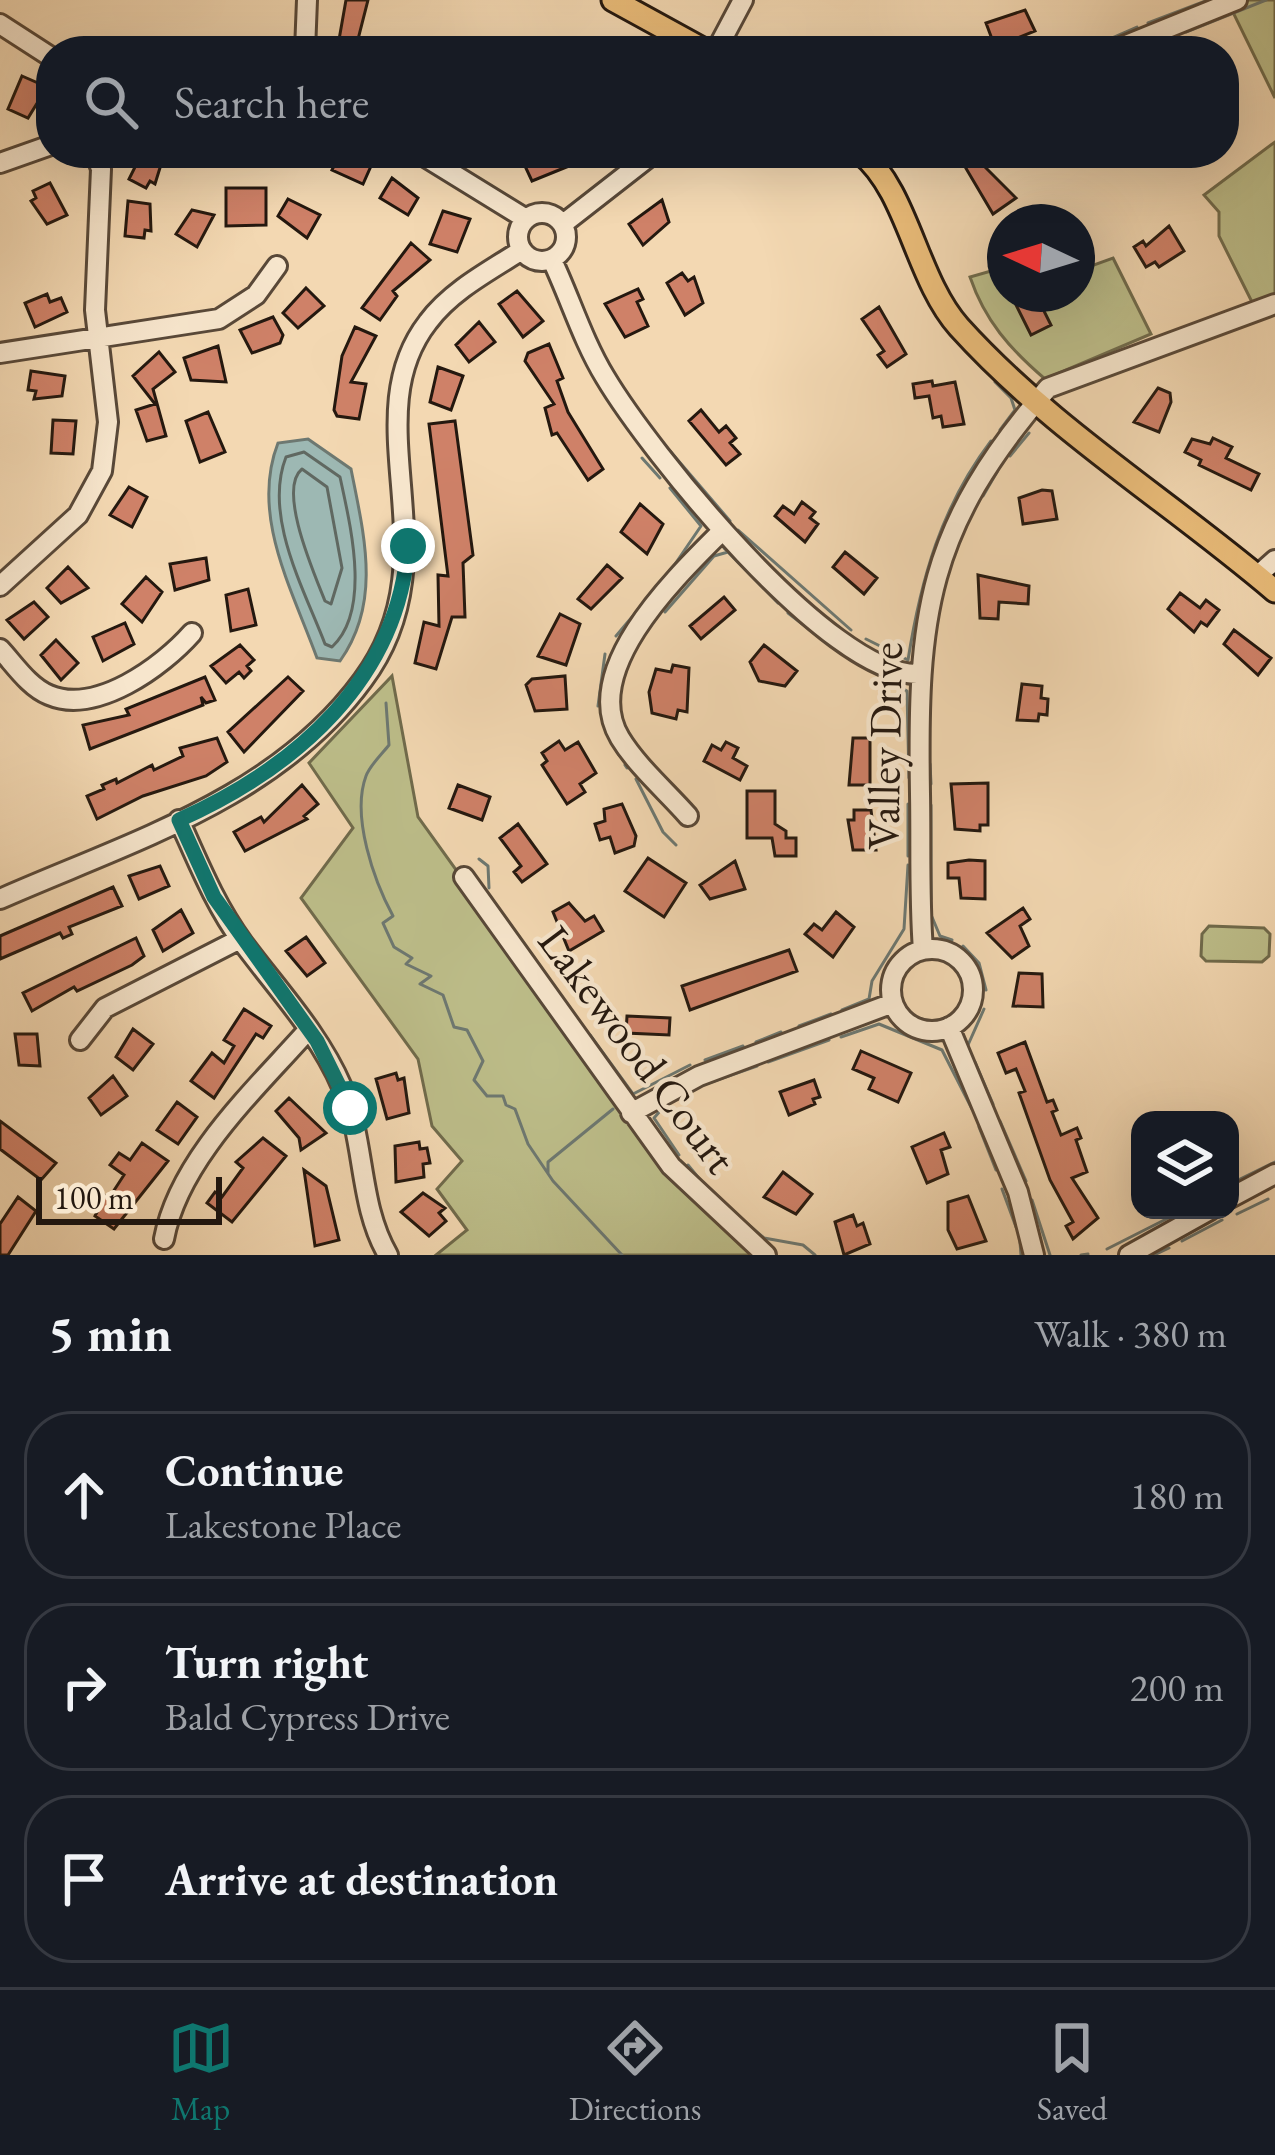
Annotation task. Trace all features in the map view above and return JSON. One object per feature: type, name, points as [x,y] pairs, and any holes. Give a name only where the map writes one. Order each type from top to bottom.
[{"type":"main road","points":[[613,0],[679,36]]},
{"type":"main road","points":[[878,168],[935,294],[959,327],[1036,402],[1275,591]]},
{"type":"street","points":[[306,36],[307,0]]},
{"type":"street","points":[[724,36],[743,0]]},
{"type":"street","points":[[1148,36],[1238,0]]},
{"type":"street","points":[[0,24],[36,47]]},
{"type":"street","points":[[0,163],[36,150]]},
{"type":"street","points":[[0,586],[78,515],[98,481],[108,422],[98,339],[92,168]]},
{"type":"street","points":[[443,168],[526,219]]},
{"type":"street","points":[[563,224],[635,168]]},
{"type":"street","points":[[545,213],[563,224],[566,240],[552,260],[532,259],[522,250],[518,234],[526,219],[545,213]]},
{"type":"street","points":[[0,899],[179,820],[277,767],[345,702],[381,652],[406,568],[397,422],[404,367],[437,310],[522,250]]},
{"type":"street","points":[[552,260],[622,405],[721,532],[793,602],[863,653],[891,670],[918,674]]},
{"type":"street","points":[[0,353],[219,319],[256,295],[277,266]]},
{"type":"street","name":"Valley Drive","points":[[922,950],[918,674],[933,583],[949,540],[994,458],[1036,402],[1057,383],[1275,304]]},
{"type":"street","points":[[688,816],[621,740],[613,719],[610,682],[625,645],[721,532]]},
{"type":"street","points":[[1257,576],[1275,560]]},
{"type":"street","points":[[0,649],[38,689],[65,699],[90,698],[168,661],[191,633]]},
{"type":"street","points":[[179,820],[214,897],[308,1029],[350,1108],[372,1220],[388,1255]]},
{"type":"street","name":"Lakewood Court","points":[[464,877],[631,1114],[687,1184],[766,1255]]},
{"type":"street","points":[[80,1040],[105,1008],[240,939]]},
{"type":"street","points":[[922,950],[952,955],[972,983],[968,1009],[949,1027],[936,1030],[910,1024],[893,1003],[893,976],[900,964],[922,950]]},
{"type":"street","points":[[631,1114],[682,1083],[893,1003]]},
{"type":"street","points":[[949,1027],[1012,1174],[1034,1255]]},
{"type":"street","points":[[164,1240],[170,1204],[308,1029]]},
{"type":"street","points":[[1239,1193],[1275,1174]]},
{"type":"street","points":[[1129,1255],[1194,1219]]},
{"type":"green space","points":[[1227,0],[1275,0],[1275,98]]},
{"type":"green space","points":[[1275,142],[1275,295],[1253,304],[1219,236],[1219,212],[1204,195]]},
{"type":"green space","points":[[1113,258],[1151,334],[1045,379],[1000,333],[983,307],[970,277],[987,272],[987,312],[1095,312],[1095,264]]},
{"type":"green space","points":[[392,676],[418,817],[631,1113],[758,1255],[436,1255],[467,1230],[437,1189],[462,1161],[432,1126],[418,1059],[301,898],[353,828],[309,763]]},
{"type":"green space","points":[[1209,926],[1264,928],[1270,934],[1269,956],[1262,962],[1206,961],[1201,956],[1202,934]]},
{"type":"water","points":[[308,439],[351,469],[364,543],[361,615],[340,661],[317,658],[286,579],[271,524],[271,470],[278,443]]},
{"type":"building","points":[[346,0],[368,0],[359,36],[340,36]]},
{"type":"building","points":[[1025,10],[1035,31],[991,36],[986,23]]},
{"type":"building","points":[[22,76],[36,82],[36,105],[28,118],[8,109]]},
{"type":"building","points":[[134,168],[160,168],[155,184],[150,181],[146,188],[129,179]]},
{"type":"building","points":[[333,168],[370,168],[363,184]]},
{"type":"building","points":[[526,168],[564,168],[532,181]]},
{"type":"building","points":[[966,168],[986,168],[1016,198],[1007,204],[987,204]]},
{"type":"building","points":[[392,178],[418,198],[408,215],[380,198]]},
{"type":"building","points":[[50,183],[67,215],[47,224],[31,201],[36,198],[33,191]]},
{"type":"building","points":[[226,188],[266,188],[266,225],[226,226]]},
{"type":"building","points":[[288,199],[320,215],[307,238],[278,216]]},
{"type":"building","points":[[662,200],[669,222],[643,245],[629,224]]},
{"type":"building","points":[[128,201],[150,204],[151,231],[145,230],[144,238],[125,236]]},
{"type":"building","points":[[192,210],[214,215],[197,247],[176,234]]},
{"type":"building","points":[[443,211],[470,219],[457,252],[430,244]]},
{"type":"building","points":[[1169,226],[1184,251],[1159,267],[1155,262],[1146,267],[1134,247],[1143,241],[1146,246]]},
{"type":"building","points":[[411,243],[430,260],[393,291],[397,296],[380,320],[362,308]]},
{"type":"building","points":[[682,273],[688,281],[694,277],[703,303],[685,315],[667,283]]},
{"type":"building","points":[[306,288],[324,306],[298,328],[283,313]]},
{"type":"building","points":[[638,289],[643,299],[637,302],[648,326],[625,337],[605,304]]},
{"type":"building","points":[[517,291],[543,321],[523,337],[499,304]]},
{"type":"building","points":[[47,294],[50,302],[61,298],[67,312],[35,327],[25,303]]},
{"type":"building","points":[[879,307],[906,354],[887,367],[878,355],[884,351],[862,319]]},
{"type":"building","points":[[1020,312],[1044,312],[1051,325],[1031,335]]},
{"type":"building","points":[[273,317],[283,335],[280,343],[252,353],[240,330]]},
{"type":"building","points":[[479,322],[495,342],[469,362],[456,345]]},
{"type":"building","points":[[355,327],[376,336],[351,382],[366,384],[359,419],[337,416],[334,410],[342,356]]},
{"type":"building","points":[[549,344],[563,378],[557,381],[568,412],[603,469],[588,480],[557,433],[552,435],[545,408],[554,404],[525,361],[528,353]]},
{"type":"building","points":[[218,346],[226,382],[191,380],[184,358]]},
{"type":"building","points":[[159,352],[175,372],[153,389],[166,436],[147,441],[136,410],[155,404],[133,376]]},
{"type":"building","points":[[438,367],[463,376],[451,410],[430,402]]},
{"type":"building","points":[[31,371],[65,376],[62,396],[34,399],[36,391],[28,390]]},
{"type":"building","points":[[932,381],[933,386],[955,382],[964,424],[943,427],[941,416],[933,418],[929,396],[915,398],[913,384]]},
{"type":"building","points":[[1158,388],[1170,393],[1171,402],[1159,432],[1134,422]]},
{"type":"building","points":[[701,410],[719,432],[726,426],[736,438],[730,443],[740,454],[726,465],[689,421]]},
{"type":"building","points":[[208,412],[225,452],[200,462],[186,421]]},
{"type":"building","points":[[53,420],[76,421],[73,454],[51,453]]},
{"type":"building","points":[[455,421],[473,555],[463,563],[465,617],[452,617],[436,669],[415,663],[424,622],[439,626],[438,575],[448,576],[429,424]]},
{"type":"building","points":[[1213,438],[1232,447],[1226,458],[1259,474],[1251,490],[1199,465],[1201,460],[1185,452],[1192,439],[1210,444]]},
{"type":"building","points":[[129,487],[147,497],[132,527],[110,515]]},
{"type":"building","points":[[1052,491],[1057,519],[1023,524],[1019,498]]},
{"type":"building","points":[[802,502],[815,512],[810,518],[818,524],[805,542],[775,516],[783,506],[794,514]]},
{"type":"building","points":[[640,504],[663,524],[647,554],[621,532]]},
{"type":"building","points":[[845,552],[877,578],[864,594],[833,567]]},
{"type":"building","points":[[206,558],[209,580],[175,590],[170,564]]},
{"type":"building","points":[[607,565],[622,578],[591,609],[578,599]]},
{"type":"building","points":[[68,567],[88,588],[61,603],[47,588]]},
{"type":"building","points":[[978,575],[1029,586],[1028,604],[999,602],[998,619],[980,618]]},
{"type":"building","points":[[146,577],[162,592],[142,622],[122,604]]},
{"type":"building","points":[[248,589],[256,625],[231,631],[226,595]]},
{"type":"building","points":[[1180,593],[1200,608],[1206,600],[1219,610],[1207,626],[1201,622],[1194,632],[1168,609]]},
{"type":"building","points":[[724,597],[735,610],[701,639],[690,626]]},
{"type":"building","points":[[34,602],[48,617],[24,639],[7,620]]},
{"type":"building","points":[[560,614],[580,624],[566,665],[538,656]]},
{"type":"building","points":[[125,623],[134,644],[103,661],[93,637]]},
{"type":"building","points":[[1234,630],[1271,658],[1258,675],[1224,644]]},
{"type":"building","points":[[56,640],[78,663],[61,680],[41,655]]},
{"type":"building","points":[[240,645],[254,660],[247,666],[251,671],[244,678],[239,672],[226,683],[211,666]]},
{"type":"building","points":[[764,645],[797,671],[785,686],[759,681],[750,662]]},
{"type":"building","points":[[673,665],[689,668],[687,712],[678,710],[676,719],[652,713],[649,692],[656,669],[671,672]]},
{"type":"building","points":[[565,676],[567,709],[535,711],[526,685],[532,679]]},
{"type":"building","points":[[205,677],[215,700],[206,703],[201,697],[203,705],[90,749],[83,725],[129,715],[126,709]]},
{"type":"building","points":[[288,677],[303,691],[244,752],[228,732]]},
{"type":"building","points":[[1022,684],[1042,686],[1041,698],[1048,699],[1047,715],[1039,714],[1038,721],[1017,720]]},
{"type":"building","points":[[217,738],[227,762],[206,776],[143,796],[97,819],[87,796],[104,789],[102,785],[116,779],[117,783],[152,765],[154,770],[183,756],[180,748]]},
{"type":"building","points":[[853,738],[870,738],[870,785],[849,785]]},
{"type":"building","points":[[559,741],[565,750],[578,742],[596,773],[580,784],[585,792],[567,804],[542,765],[547,761],[542,753]]},
{"type":"building","points":[[726,742],[738,748],[733,758],[747,766],[740,780],[704,761],[712,745],[721,750]]},
{"type":"building","points":[[988,783],[988,825],[980,825],[980,831],[955,829],[951,784]]},
{"type":"building","points":[[302,785],[318,804],[304,816],[307,819],[245,851],[234,832],[261,817],[264,822]]},
{"type":"building","points":[[458,785],[490,797],[482,820],[449,808]]},
{"type":"building","points":[[747,791],[775,791],[775,824],[786,831],[786,838],[796,838],[796,856],[775,856],[772,838],[747,838]]},
{"type":"building","points":[[622,804],[636,836],[634,846],[615,853],[610,837],[600,840],[595,824],[605,821],[604,809]]},
{"type":"building","points":[[854,810],[871,810],[876,850],[853,850],[848,820],[854,820]]},
{"type":"building","points":[[518,824],[547,864],[522,882],[514,872],[521,866],[500,838]]},
{"type":"building","points":[[648,858],[686,883],[664,917],[625,891]]},
{"type":"building","points":[[735,861],[745,889],[710,899],[700,885]]},
{"type":"building","points":[[985,861],[985,899],[961,898],[959,878],[948,878],[948,863]]},
{"type":"building","points":[[160,866],[169,886],[139,899],[129,876]]},
{"type":"building","points":[[113,887],[122,906],[69,927],[72,934],[63,938],[60,933],[0,959],[0,936]]},
{"type":"building","points":[[569,903],[585,921],[594,916],[603,931],[569,951],[553,912]]},
{"type":"building","points":[[1023,908],[1030,919],[1020,926],[1029,946],[1012,958],[987,933]]},
{"type":"building","points":[[181,910],[193,933],[163,951],[153,930]]},
{"type":"building","points":[[836,912],[854,927],[833,957],[805,934],[814,924],[822,930]]},
{"type":"building","points":[[306,937],[325,963],[307,976],[286,951]]},
{"type":"building","points":[[136,938],[144,956],[132,965],[77,991],[74,987],[32,1011],[23,993]]},
{"type":"building","points":[[789,950],[797,971],[690,1010],[682,986]]},
{"type":"building","points":[[1019,973],[1042,974],[1043,1007],[1013,1006]]},
{"type":"building","points":[[244,1009],[271,1026],[263,1038],[256,1034],[214,1098],[191,1081],[212,1053],[224,1063],[234,1046],[224,1040]]},
{"type":"building","points":[[627,1016],[670,1018],[669,1035],[626,1033]]},
{"type":"building","points":[[133,1029],[153,1044],[133,1070],[116,1057]]},
{"type":"building","points":[[15,1034],[37,1034],[40,1066],[19,1065]]},
{"type":"building","points":[[1025,1042],[1047,1102],[1053,1100],[1057,1110],[1052,1112],[1061,1135],[1077,1128],[1081,1138],[1076,1140],[1087,1172],[1072,1178],[1098,1218],[1073,1239],[1066,1226],[1073,1222],[1050,1180],[1019,1093],[1025,1091],[1016,1069],[1006,1073],[998,1053]]},
{"type":"building","points":[[861,1051],[911,1073],[898,1102],[869,1089],[874,1078],[853,1069]]},
{"type":"building","points":[[396,1073],[398,1080],[404,1078],[409,1113],[387,1119],[376,1079]]},
{"type":"building","points":[[113,1076],[127,1096],[101,1115],[89,1098]]},
{"type":"building","points":[[814,1080],[820,1097],[813,1099],[815,1104],[789,1115],[780,1092]]},
{"type":"building","points":[[289,1098],[326,1133],[301,1150],[299,1138],[276,1111]]},
{"type":"building","points":[[177,1102],[197,1117],[178,1144],[157,1130]]},
{"type":"building","points":[[0,1121],[56,1163],[41,1180],[0,1149]]},
{"type":"building","points":[[944,1133],[950,1147],[941,1150],[948,1174],[927,1183],[912,1147]]},
{"type":"building","points":[[263,1138],[286,1156],[232,1222],[207,1203],[215,1192],[222,1197],[243,1168],[236,1162]]},
{"type":"building","points":[[419,1142],[420,1149],[427,1148],[430,1163],[423,1164],[424,1177],[396,1182],[395,1146]]},
{"type":"building","points":[[142,1143],[168,1161],[114,1229],[95,1216],[98,1210],[92,1206],[101,1193],[109,1198],[124,1175],[110,1165],[119,1153],[130,1160]]},
{"type":"building","points":[[304,1170],[326,1186],[339,1240],[315,1246]]},
{"type":"building","points":[[783,1172],[812,1194],[796,1214],[764,1197]]},
{"type":"building","points":[[423,1193],[445,1208],[439,1213],[446,1221],[429,1236],[401,1212]]},
{"type":"building","points":[[968,1196],[986,1241],[957,1249],[948,1230],[948,1202]]},
{"type":"building","points":[[18,1197],[36,1211],[8,1255],[0,1255],[0,1224]]},
{"type":"building","points":[[853,1215],[857,1226],[863,1223],[870,1244],[844,1255],[835,1222]]},
{"type":"waterway","points":[[1148,23],[1208,0]]},
{"type":"waterway","points":[[1186,32],[1266,0]]},
{"type":"waterway","points":[[1116,36],[1137,27]]},
{"type":"waterway","points":[[995,382],[1011,398],[1015,410],[1000,430]]},
{"type":"waterway","points":[[1010,456],[1029,433]]},
{"type":"waterway","points":[[866,639],[908,660],[919,601],[946,518],[991,441]]},
{"type":"waterway","points":[[670,451],[730,521]]},
{"type":"waterway","points":[[642,458],[660,478]]},
{"type":"waterway","points":[[983,496],[997,472]]},
{"type":"waterway","points":[[670,488],[701,526],[671,570]]},
{"type":"waterway","points":[[738,530],[851,630]]},
{"type":"waterway","points":[[724,548],[778,603]]},
{"type":"waterway","points":[[665,612],[714,556],[728,552]]},
{"type":"waterway","points":[[659,584],[663,580]]},
{"type":"waterway","points":[[616,636],[648,598]]},
{"type":"waterway","points":[[788,613],[827,643]]},
{"type":"waterway","points":[[838,651],[907,691],[909,778]]},
{"type":"waterway","points":[[598,706],[605,654]]},
{"type":"waterway","points":[[386,703],[389,745],[366,776],[361,810],[372,867],[393,916],[383,923],[394,947],[412,958],[406,964],[431,976],[420,984],[443,995],[454,1027],[467,1030],[483,1061],[474,1080],[487,1096],[503,1096],[506,1105],[515,1109],[528,1144],[553,1181],[622,1255]]},
{"type":"waterway","points":[[607,730],[619,755]]},
{"type":"waterway","points":[[930,764],[931,784]]},
{"type":"waterway","points":[[636,779],[663,832],[676,845]]},
{"type":"waterway","points":[[908,804],[908,856]]},
{"type":"waterway","points":[[931,805],[931,899]]},
{"type":"waterway","points":[[479,859],[488,866],[489,888]]},
{"type":"waterway","points":[[842,1010],[869,999],[872,981],[904,929],[908,865]]},
{"type":"waterway","points":[[492,900],[501,914]]},
{"type":"waterway","points":[[932,917],[940,936],[952,940]]},
{"type":"waterway","points":[[522,942],[535,960]]},
{"type":"waterway","points":[[963,946],[979,963],[986,990]]},
{"type":"waterway","points":[[543,971],[581,1024]]},
{"type":"waterway","points":[[968,1045],[984,1009]]},
{"type":"waterway","points":[[799,1026],[831,1014]]},
{"type":"waterway","points":[[841,1037],[879,1024],[942,1050],[972,1109]]},
{"type":"waterway","points":[[756,1042],[781,1032]]},
{"type":"waterway","points":[[590,1035],[633,1094],[690,1065]]},
{"type":"waterway","points":[[768,1062],[829,1040]]},
{"type":"waterway","points":[[705,1060],[743,1046]]},
{"type":"waterway","points":[[975,1062],[993,1104]]},
{"type":"waterway","points":[[697,1087],[757,1066]]},
{"type":"waterway","points":[[667,1103],[654,1118],[679,1155]]},
{"type":"waterway","points":[[548,1173],[548,1162],[613,1109]]},
{"type":"waterway","points":[[1000,1121],[1026,1181]]},
{"type":"waterway","points":[[979,1127],[996,1170]]},
{"type":"waterway","points":[[1239,1180],[1275,1162]]},
{"type":"waterway","points":[[688,1165],[706,1187]]},
{"type":"waterway","points":[[1002,1189],[1016,1227]]},
{"type":"waterway","points":[[1239,1213],[1268,1199]]},
{"type":"waterway","points":[[1032,1200],[1050,1255]]},
{"type":"waterway","points":[[738,1216],[764,1238],[803,1245],[815,1255]]},
{"type":"waterway","points":[[1107,1249],[1166,1219]]},
{"type":"waterway","points":[[1182,1241],[1222,1220]]},
{"type":"waterway","points":[[1020,1242],[1021,1255]]},
{"type":"waterway","points":[[1154,1255],[1169,1248]]},
{"type":"waterway","points":[[1081,1255],[1088,1254]]},
{"type":"route","points":[[350,1108],[317,1041],[214,897],[179,820],[260,781],[345,702],[365,678],[390,633],[408,546]]}]
